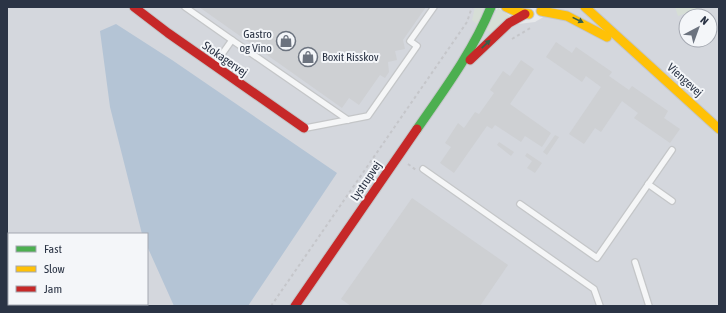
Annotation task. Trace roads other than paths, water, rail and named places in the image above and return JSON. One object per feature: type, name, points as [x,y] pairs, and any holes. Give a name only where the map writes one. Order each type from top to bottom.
[{"type":"street","name":"Stokagervej","points":[[134,7],[304,128]]},
{"type":"street","name":"Lystrupvej","points":[[295,306],[458,70],[484,24],[491,7]]},
{"type":"street","points":[[506,7],[525,14]]},
{"type":"street","name":"Viengevej","points":[[585,7],[633,52],[677,89],[719,129]]},
{"type":"street","name":"Viengevej","points":[[525,14],[544,9],[567,15],[633,52]]},
{"type":"street","name":"Lystrupvej","points":[[458,70],[509,23],[525,14]]},
{"type":"lane","points":[[185,7],[348,120]]},
{"type":"lane","points":[[304,128],[368,116],[417,46],[410,41],[434,7]]},
{"type":"lane","points":[[214,65],[232,40]]},
{"type":"lane","points":[[520,204],[597,258],[672,150]]},
{"type":"lane","points":[[423,169],[594,289],[600,306]]},
{"type":"lane","points":[[648,184],[672,201]]},
{"type":"lane","points":[[635,262],[649,306]]},
{"type":"water","points":[[116,24],[172,60],[337,173],[248,306],[174,306],[148,248],[148,233],[142,233],[110,107],[100,31]]},
{"type":"place","name":"Gastro og Vino","points":[[286,41]]},
{"type":"place","name":"Boxit Risskov","points":[[308,57]]}]
